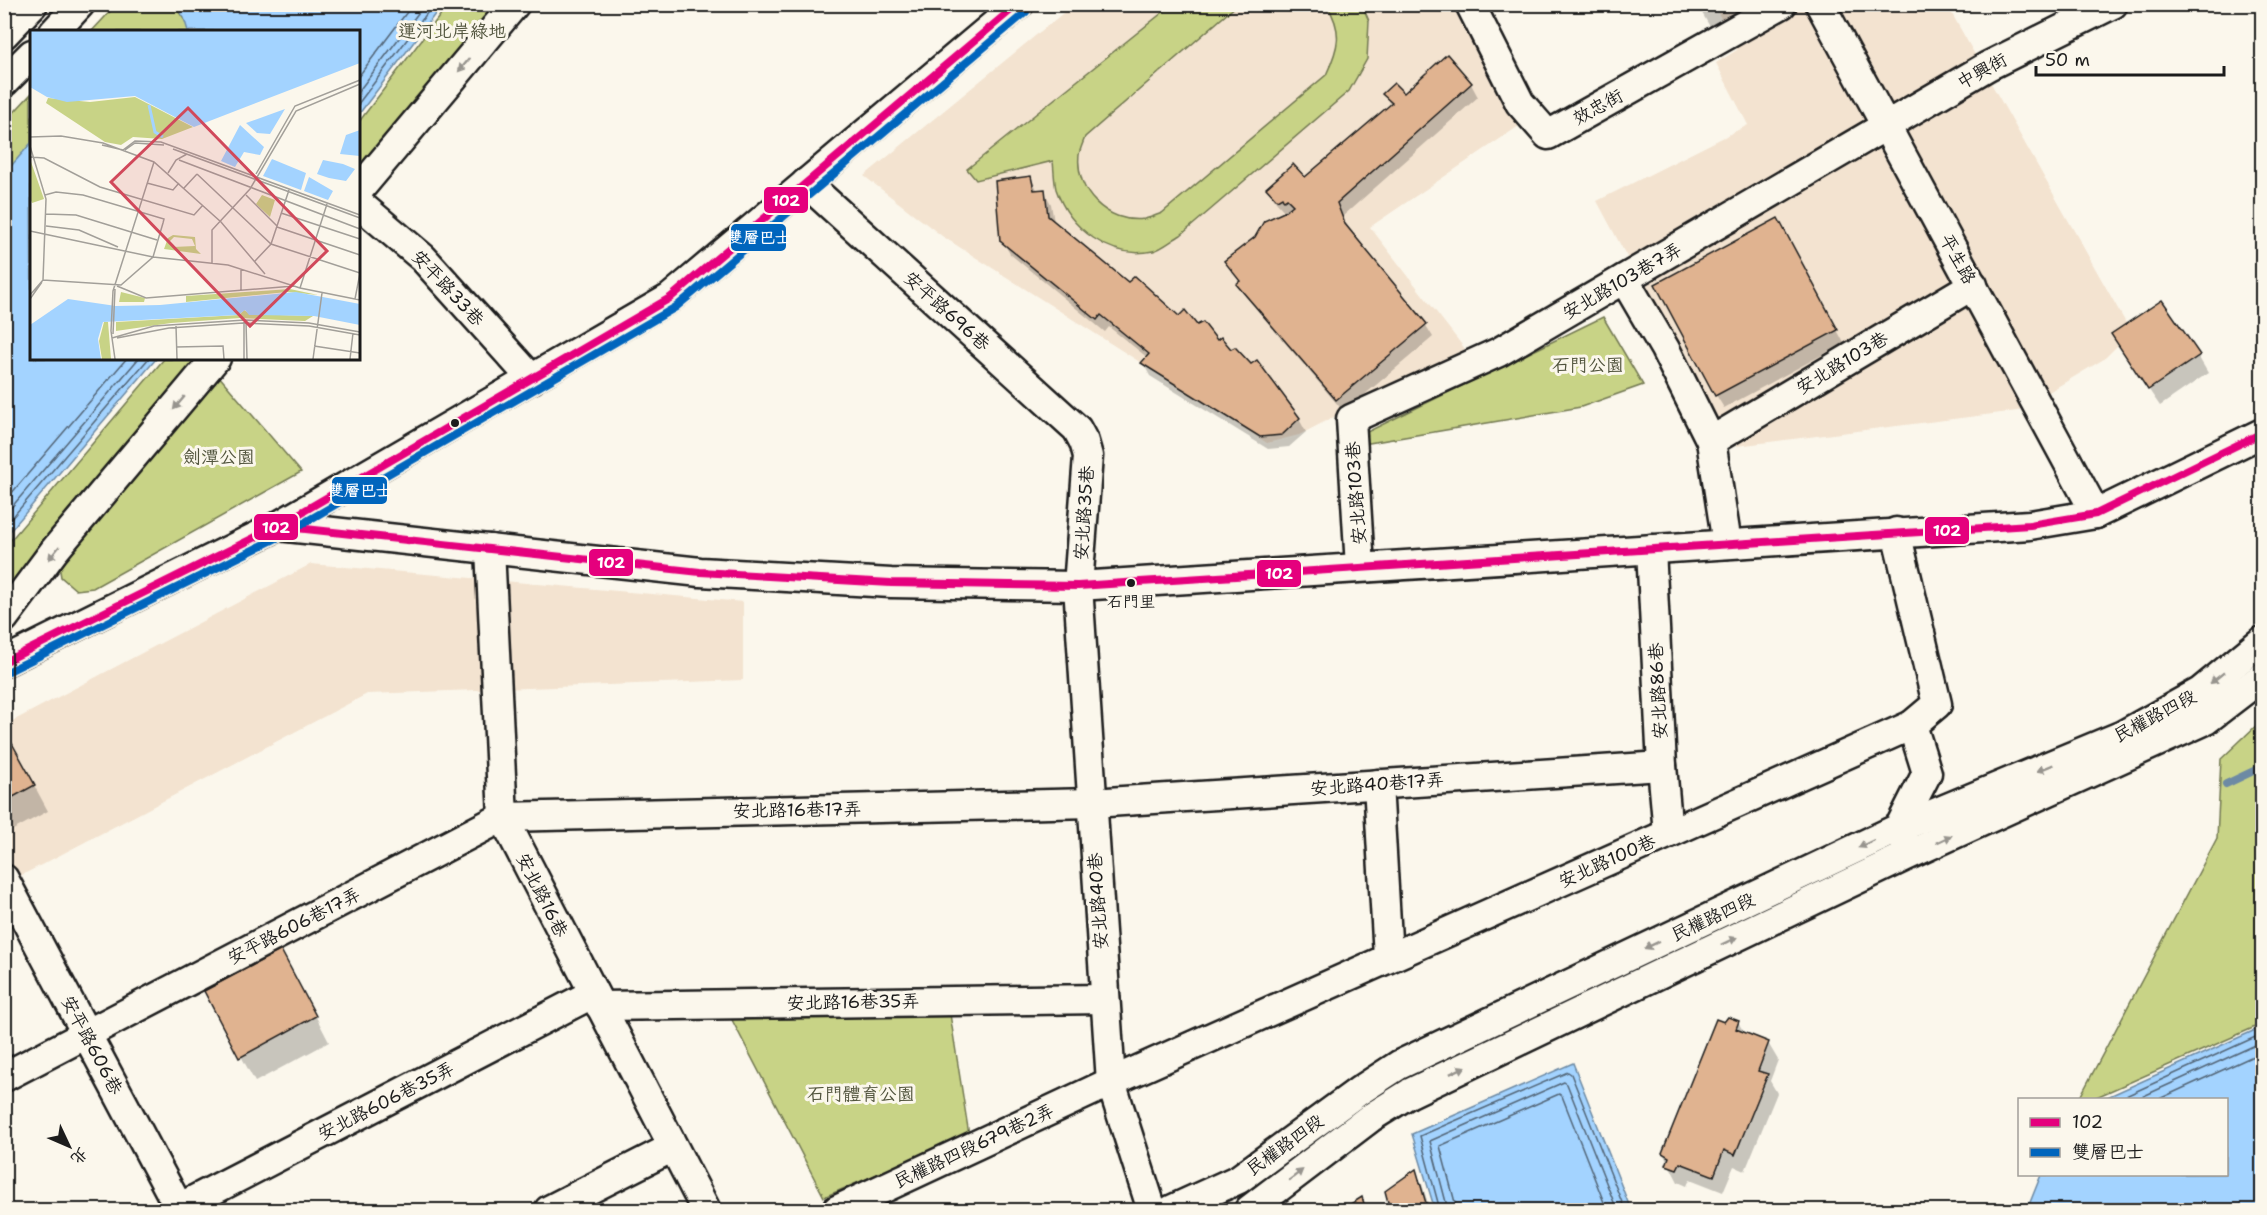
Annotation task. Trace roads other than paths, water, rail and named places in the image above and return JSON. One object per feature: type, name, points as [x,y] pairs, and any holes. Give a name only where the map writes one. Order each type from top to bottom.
[{"type":"street","points":[[4,34],[33,4]]},
{"type":"street","points":[[56,30],[80,4]]},
{"type":"street","points":[[360,189],[515,4]]},
{"type":"street","points":[[4,662],[278,526],[670,298],[1019,4]]},
{"type":"street","name":"效忠街","points":[[1470,4],[1520,103],[1548,135],[1782,4]]},
{"type":"street","name":"平生路","points":[[1820,4],[2096,514]]},
{"type":"street","name":"中興街","points":[[1885,127],[1988,66],[2113,4]]},
{"type":"street","points":[[4,82],[30,56]]},
{"type":"street","name":"安北路103巷7弄","points":[[1351,419],[1499,352],[1885,127]]},
{"type":"street","name":"安平路696巷","points":[[806,183],[1077,429],[1084,442]]},
{"type":"street","name":"安平路33巷","points":[[360,205],[423,258],[532,379]]},
{"type":"street","points":[[1624,279],[1665,349],[1711,441],[1727,544]]},
{"type":"street","name":"安北路103巷","points":[[1711,441],[1973,285]]},
{"type":"street","points":[[4,618],[54,551],[214,360]]},
{"type":"street","name":"安北路103巷","points":[[1351,419],[1360,567]]},
{"type":"street","points":[[278,526],[700,573],[891,583],[1078,586],[2030,525],[2096,514],[2262,433]]},
{"type":"street","name":"安北路35巷","points":[[1078,586],[1088,456],[1084,442]]},
{"type":"street","name":"安北路100巷","points":[[1111,1082],[1912,725],[1937,704],[1896,532]]},
{"type":"street","name":"安北路16巷","points":[[490,549],[503,817],[706,1210]]},
{"type":"street","name":"安北路86巷","points":[[1651,549],[1662,766],[1668,833]]},
{"type":"street","name":"安北路40巷","points":[[1078,586],[1111,1082],[1152,1210]]},
{"type":"street","name":"民權路四段","points":[[1171,1210],[1239,1179],[1359,1091],[1399,1065],[1899,828],[2082,753],[2148,722],[2200,692],[2262,641]]},
{"type":"street","name":"民權路四段","points":[[1249,1210],[1370,1118],[1410,1093],[1908,855],[2206,720],[2262,677]]},
{"type":"street","points":[[1908,855],[1899,828],[1927,772],[1912,725]]},
{"type":"street","name":"安北路40巷17弄","points":[[1092,803],[1662,766]]},
{"type":"street","points":[[1378,784],[1388,957]]},
{"type":"street","name":"安北路16巷17弄","points":[[503,817],[1092,803]]},
{"type":"street","name":"安平路606巷17弄","points":[[4,1077],[503,817]]},
{"type":"street","name":"安平路606巷","points":[[4,879],[178,1210]]},
{"type":"street","name":"安北路16巷35弄","points":[[596,1000],[1105,999]]},
{"type":"street","name":"安北路606巷35弄","points":[[178,1210],[596,1000]]},
{"type":"street","name":"民權路四段679巷2弄","points":[[837,1210],[1111,1082]]},
{"type":"street","points":[[549,1210],[673,1147]]},
{"type":"water","points":[[175,5],[442,5],[360,113],[360,30],[188,30],[184,18]]},
{"type":"water","points":[[30,144],[30,360],[155,360],[5,537],[5,173]]},
{"type":"water","points":[[2262,1027],[2262,1210],[2027,1210],[2041,1176],[2228,1176],[2228,1098],[2105,1098]]},
{"type":"water","points":[[1573,1063],[1631,1210],[1435,1210],[1412,1134]]},
{"type":"waterway","points":[[2226,784],[2262,767]]},
{"type":"place","name":"石門里","points":[[1131,583]]},
{"type":"park label","name":"運河北岸綠地","points":[[452,31]]},
{"type":"park label","name":"石門公園","points":[[1588,365]]},
{"type":"park label","name":"劍潭公園","points":[[219,457]]},
{"type":"park label","name":"石門體育公園","points":[[861,1094]]}]
